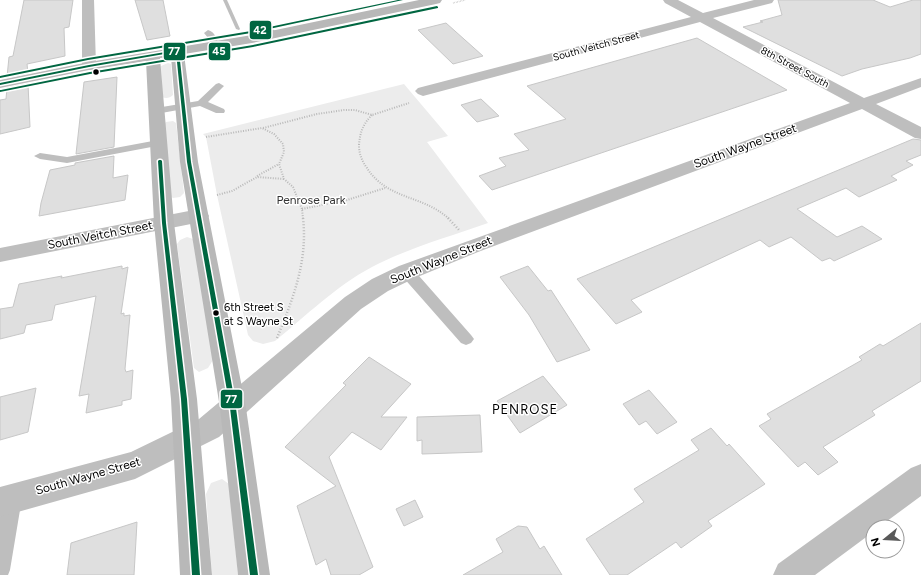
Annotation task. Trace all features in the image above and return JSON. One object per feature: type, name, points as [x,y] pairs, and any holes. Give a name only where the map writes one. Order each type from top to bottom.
[{"type":"street","points":[[88,0],[89,66]]},
{"type":"street","points":[[0,84],[89,66],[177,52],[273,34],[436,0]]},
{"type":"street","name":"8th Street South","points":[[669,0],[921,134]]},
{"type":"street","name":"South Veitch Street","points":[[423,91],[768,0]]},
{"type":"street","points":[[177,52],[192,105],[189,162],[233,408],[254,575]]},
{"type":"street","points":[[152,55],[164,223],[187,438],[196,575]]},
{"type":"street","name":"South Wayne Street","points":[[6,500],[135,465],[209,428],[353,303],[380,285],[407,272],[471,247],[921,82]]},
{"type":"street","name":"South Veitch Street","points":[[0,254],[199,216]]},
{"type":"street","points":[[789,575],[921,478]]},
{"type":"lane","points":[[264,22],[273,34]]},
{"type":"lane","points":[[208,33],[213,38],[215,45]]},
{"type":"lane","points":[[192,105],[219,86]]},
{"type":"lane","points":[[156,111],[192,105],[220,111]]},
{"type":"lane","points":[[40,156],[67,160],[158,143]]},
{"type":"lane","points":[[407,272],[466,339]]},
{"type":"lane","points":[[0,570],[6,500]]},
{"type":"path","points":[[423,91],[415,101],[372,115],[363,123],[359,136],[358,153],[367,169],[377,182],[386,188],[439,211],[453,222],[471,247]]},
{"type":"path","points":[[206,137],[262,128],[316,114],[344,110],[355,110],[372,115]]},
{"type":"path","points":[[217,195],[232,191],[279,164],[284,152],[283,144],[274,134],[262,128]]},
{"type":"path","points":[[275,341],[292,301],[302,265],[305,236],[302,209],[293,187],[284,179],[279,164]]},
{"type":"path","points":[[257,177],[284,179]]},
{"type":"path","points":[[302,209],[347,200],[386,188]]},
{"type":"green space","points":[[168,63],[171,64],[173,95],[165,98],[162,97],[161,66]]},
{"type":"green space","name":"Penrose Park","points":[[404,84],[448,136],[427,142],[488,223],[414,248],[372,267],[334,292],[275,341],[263,344],[253,341],[248,335],[217,195],[206,137],[203,134]]},
{"type":"green space","points":[[173,121],[176,123],[184,193],[180,197],[173,198],[170,196],[163,125],[166,122]]},
{"type":"green space","points":[[187,237],[193,239],[213,360],[208,368],[199,372],[194,368],[177,244],[180,240]]},
{"type":"green space","points":[[222,479],[229,484],[238,575],[212,575],[206,494],[211,483]]},
{"type":"building","points":[[24,0],[73,0],[69,27],[64,28],[65,56],[27,64],[28,73],[7,77],[9,57],[13,56]]},
{"type":"building","points":[[135,0],[163,0],[170,36],[147,40]]},
{"type":"building","points":[[778,0],[873,0],[890,7],[913,0],[921,0],[921,54],[862,69],[842,76],[743,27],[782,15]]},
{"type":"building","points":[[446,23],[483,56],[453,64],[418,30]]},
{"type":"building","points":[[697,38],[787,90],[492,190],[479,176],[506,166],[499,158],[529,150],[514,134],[566,119],[527,86]]},
{"type":"building","points":[[117,77],[114,147],[76,154],[84,82]]},
{"type":"building","points":[[28,84],[30,127],[0,134],[0,100],[6,99],[7,88]]},
{"type":"building","points":[[481,99],[499,116],[477,122],[461,105]]},
{"type":"building","points":[[913,139],[921,140],[921,155],[906,161],[913,165],[891,176],[897,180],[859,197],[846,188],[797,209],[837,237],[862,226],[882,239],[834,261],[830,258],[822,261],[791,237],[769,247],[760,240],[631,300],[642,312],[616,324],[577,279]]},
{"type":"building","points":[[114,156],[113,178],[128,175],[125,200],[39,216],[50,170],[75,165],[75,163]]},
{"type":"building","points":[[122,266],[122,269],[128,267],[121,314],[124,313],[124,316],[130,315],[125,369],[126,372],[133,370],[131,399],[122,401],[122,405],[86,413],[89,394],[79,396],[96,296],[55,305],[52,320],[26,325],[24,333],[0,339],[0,309],[13,307],[19,284],[62,276],[61,278]]},
{"type":"building","points":[[528,266],[548,291],[551,290],[590,350],[557,362],[529,315],[500,277]]},
{"type":"building","points":[[921,323],[921,381],[872,411],[875,415],[823,447],[838,462],[818,475],[805,462],[798,467],[759,426],[771,419],[767,414],[862,360],[859,357],[880,344],[883,346]]},
{"type":"building","points":[[369,357],[411,384],[381,417],[407,417],[381,450],[352,432],[329,457],[373,567],[359,575],[331,575],[326,559],[316,565],[297,506],[336,486],[285,447],[346,385],[343,383]]},
{"type":"building","points":[[543,376],[567,405],[520,433],[497,401]]},
{"type":"building","points":[[36,388],[28,432],[0,440],[0,397]]},
{"type":"building","points":[[649,390],[677,422],[657,434],[646,421],[639,425],[623,404]]},
{"type":"building","points":[[480,415],[482,452],[422,454],[422,440],[417,441],[417,417]]},
{"type":"building","points":[[711,428],[727,446],[729,444],[765,484],[708,521],[712,526],[681,548],[676,542],[627,575],[610,575],[586,539],[644,502],[634,489],[699,450],[691,440]]},
{"type":"building","points":[[415,500],[423,517],[404,526],[396,509]]},
{"type":"building","points":[[137,522],[134,575],[67,575],[71,543]]},
{"type":"building","points":[[518,526],[527,527],[540,549],[544,546],[562,575],[463,575],[503,552],[496,539]]},
{"type":"waterway","points":[[225,0],[238,29]]},
{"type":"transit line","name":"42","points":[[0,77],[88,59],[251,32],[402,0]]},
{"type":"transit line","name":"45","points":[[1,91],[90,73],[253,46],[437,7]]},
{"type":"transit line","name":"77","points":[[0,84],[89,66],[177,51],[189,162],[233,408],[254,575]]},
{"type":"transit line","name":"77","points":[[160,161],[164,223],[184,399],[196,575]]},
{"type":"place","name":"6th Street S at S Wayne St","points":[[216,313]]},
{"type":"district","name":"PENROSE","points":[[525,409]]}]
